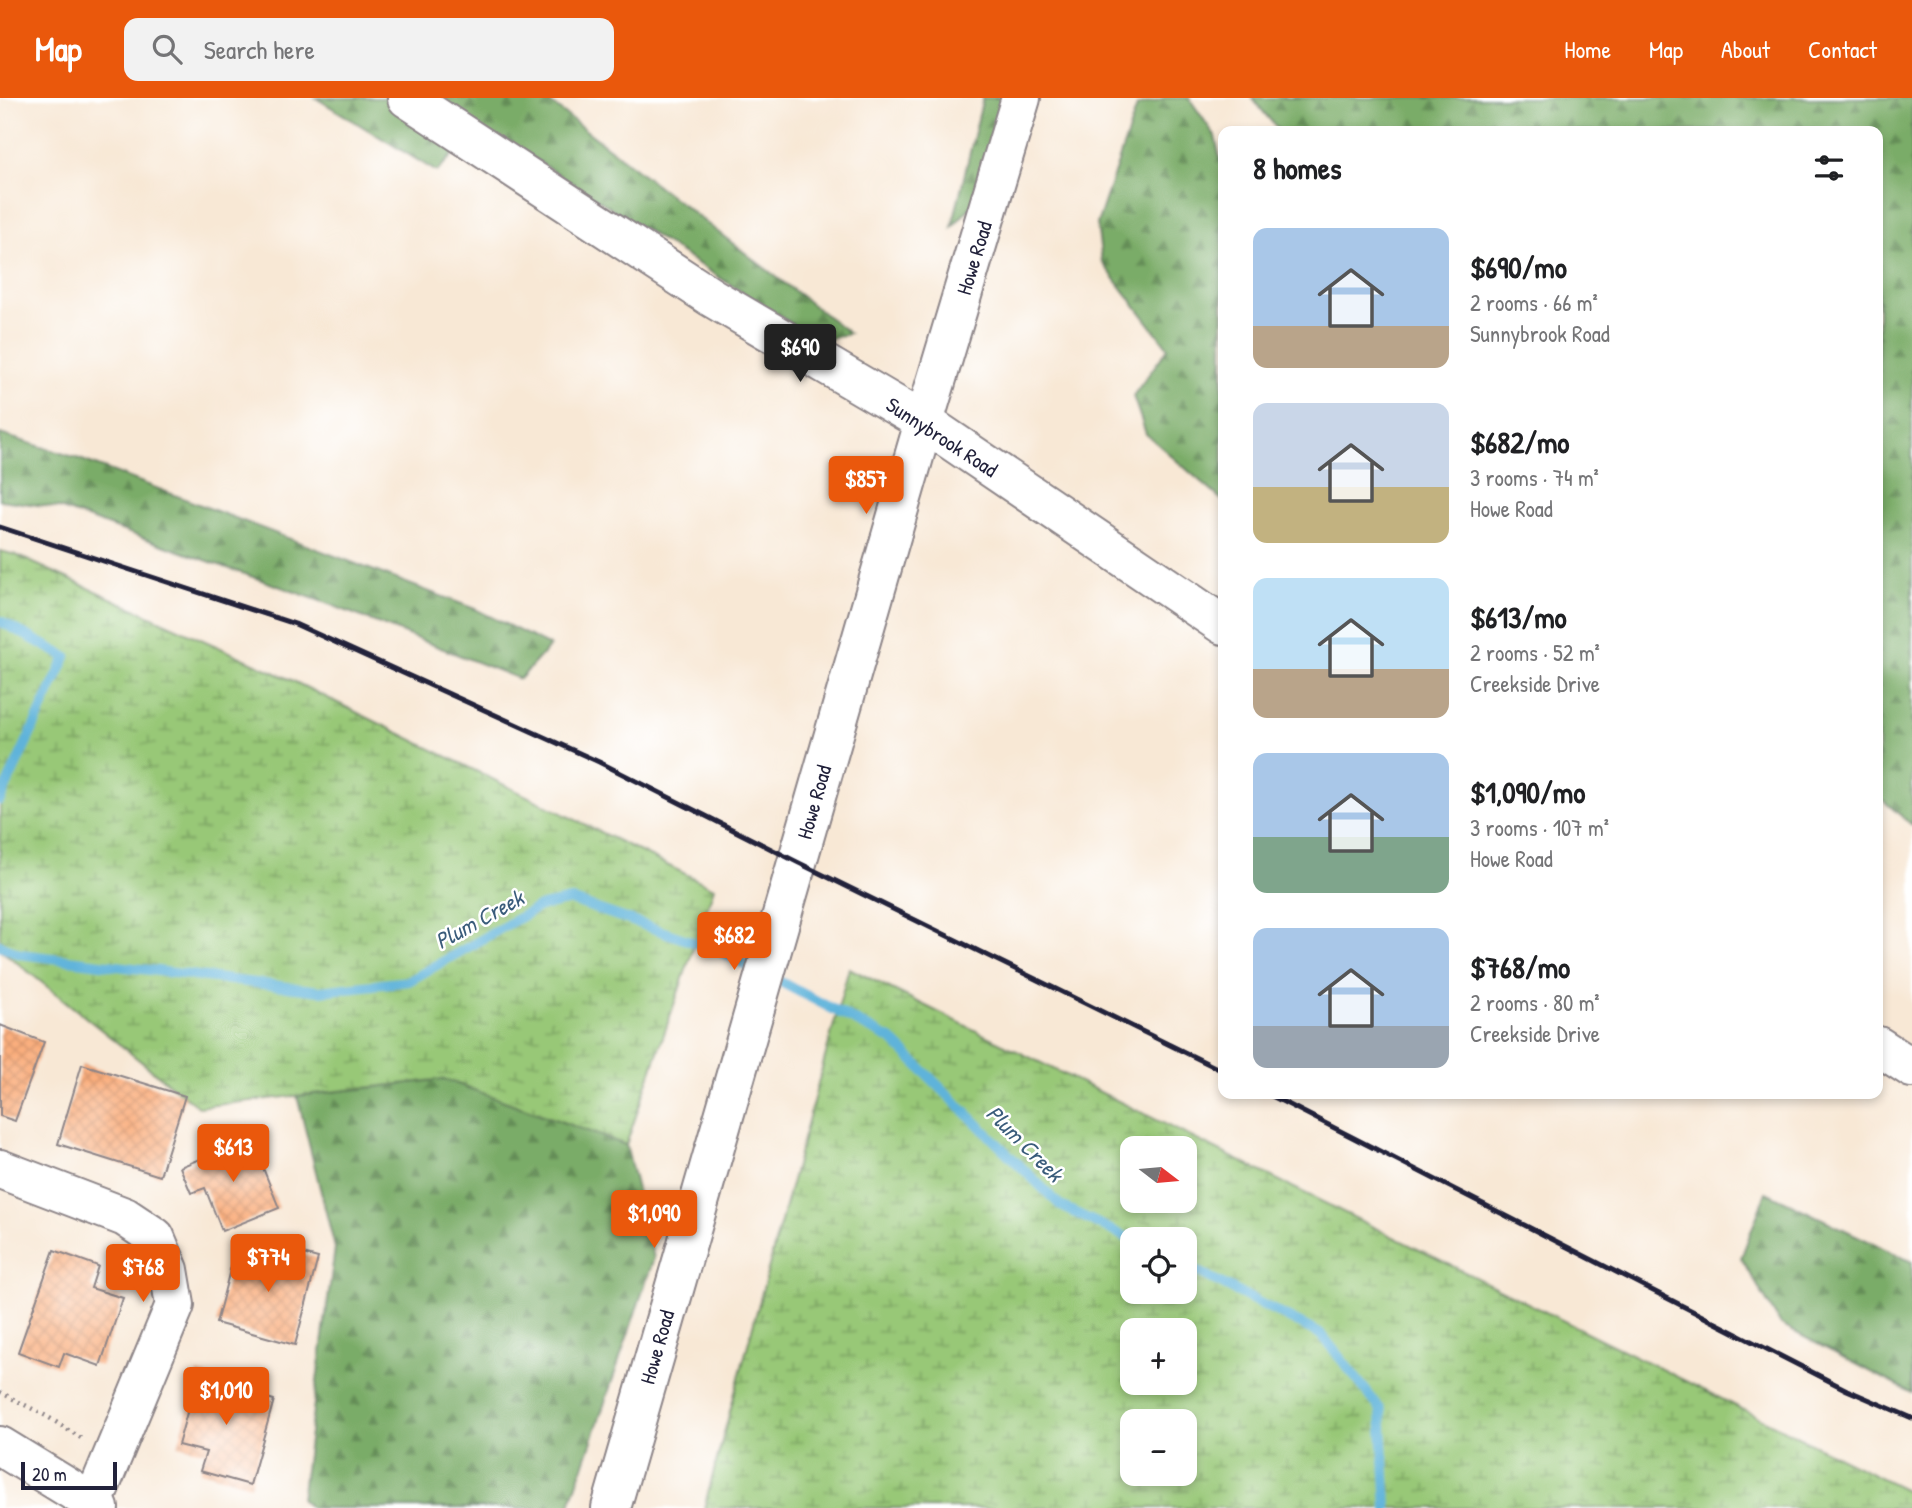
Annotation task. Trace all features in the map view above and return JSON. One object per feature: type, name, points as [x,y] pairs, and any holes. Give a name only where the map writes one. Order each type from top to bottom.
[{"type":"street","name":"Sunnybrook Road","points":[[407,98],[711,297],[924,422],[1218,622]]},
{"type":"street","name":"Howe Road","points":[[611,1508],[924,422],[1021,98]]},
{"type":"street","points":[[1883,1049],[1912,1068]]},
{"type":"street","points":[[0,1170],[125,1217],[155,1237],[169,1270],[175,1305],[115,1450],[96,1505],[0,1446]]},
{"type":"path","points":[[0,1392],[84,1439],[115,1450]]},
{"type":"green space","points":[[316,98],[544,98],[849,333],[820,342],[522,151],[455,152],[437,172]]},
{"type":"green space","points":[[983,98],[1015,98],[981,196],[952,227]]},
{"type":"green space","points":[[1165,98],[1189,98],[1215,136],[1218,150],[1218,497],[1146,434],[1133,396],[1168,348],[1102,262],[1097,224],[1137,106]]},
{"type":"green space","points":[[1252,98],[1912,98],[1912,825],[1883,800],[1883,126],[1275,126]]},
{"type":"green space","points":[[0,434],[77,458],[475,609],[550,646],[520,679],[326,603],[59,508],[0,500]]},
{"type":"green space","points":[[0,551],[16,555],[289,679],[714,888],[626,1145],[444,1079],[198,1107],[0,949]]},
{"type":"green space","points":[[849,968],[1189,1136],[1120,1136],[1120,1213],[1197,1213],[1197,1140],[1912,1493],[1912,1508],[704,1508]]},
{"type":"green space","points":[[444,1079],[626,1145],[654,1258],[569,1508],[311,1508],[301,1499],[335,1248],[297,1096]]},
{"type":"green space","points":[[1766,1192],[1912,1262],[1912,1393],[1781,1325],[1741,1258]]},
{"type":"building","points":[[0,1025],[44,1042],[15,1121],[0,1116]]},
{"type":"building","points":[[82,1064],[185,1096],[160,1176],[58,1144]]},
{"type":"building","points":[[251,1138],[279,1208],[222,1231],[205,1188],[191,1193],[180,1167]]},
{"type":"building","points":[[269,1245],[318,1258],[295,1345],[216,1323],[235,1251],[265,1260]]},
{"type":"building","points":[[54,1250],[98,1266],[91,1288],[123,1298],[100,1366],[64,1353],[59,1367],[18,1352]]},
{"type":"building","points":[[198,1373],[255,1389],[253,1394],[274,1400],[250,1485],[200,1471],[206,1452],[178,1445]]},
{"type":"waterway","name":"Plum Creek","points":[[0,621],[66,657],[0,800]]},
{"type":"waterway","name":"Plum Creek","points":[[0,945],[20,954],[320,991],[409,981],[538,907],[571,900],[719,951],[759,972]]},
{"type":"waterway","name":"Plum Creek","points":[[773,978],[892,1040],[1061,1206],[1120,1234]]},
{"type":"waterway","name":"Plum Creek","points":[[1197,1271],[1322,1335],[1381,1410],[1387,1508]]},
{"type":"railway","points":[[0,527],[295,624],[599,762],[1218,1069]]},
{"type":"railway","points":[[1278,1099],[1847,1390],[1912,1418]]}]
